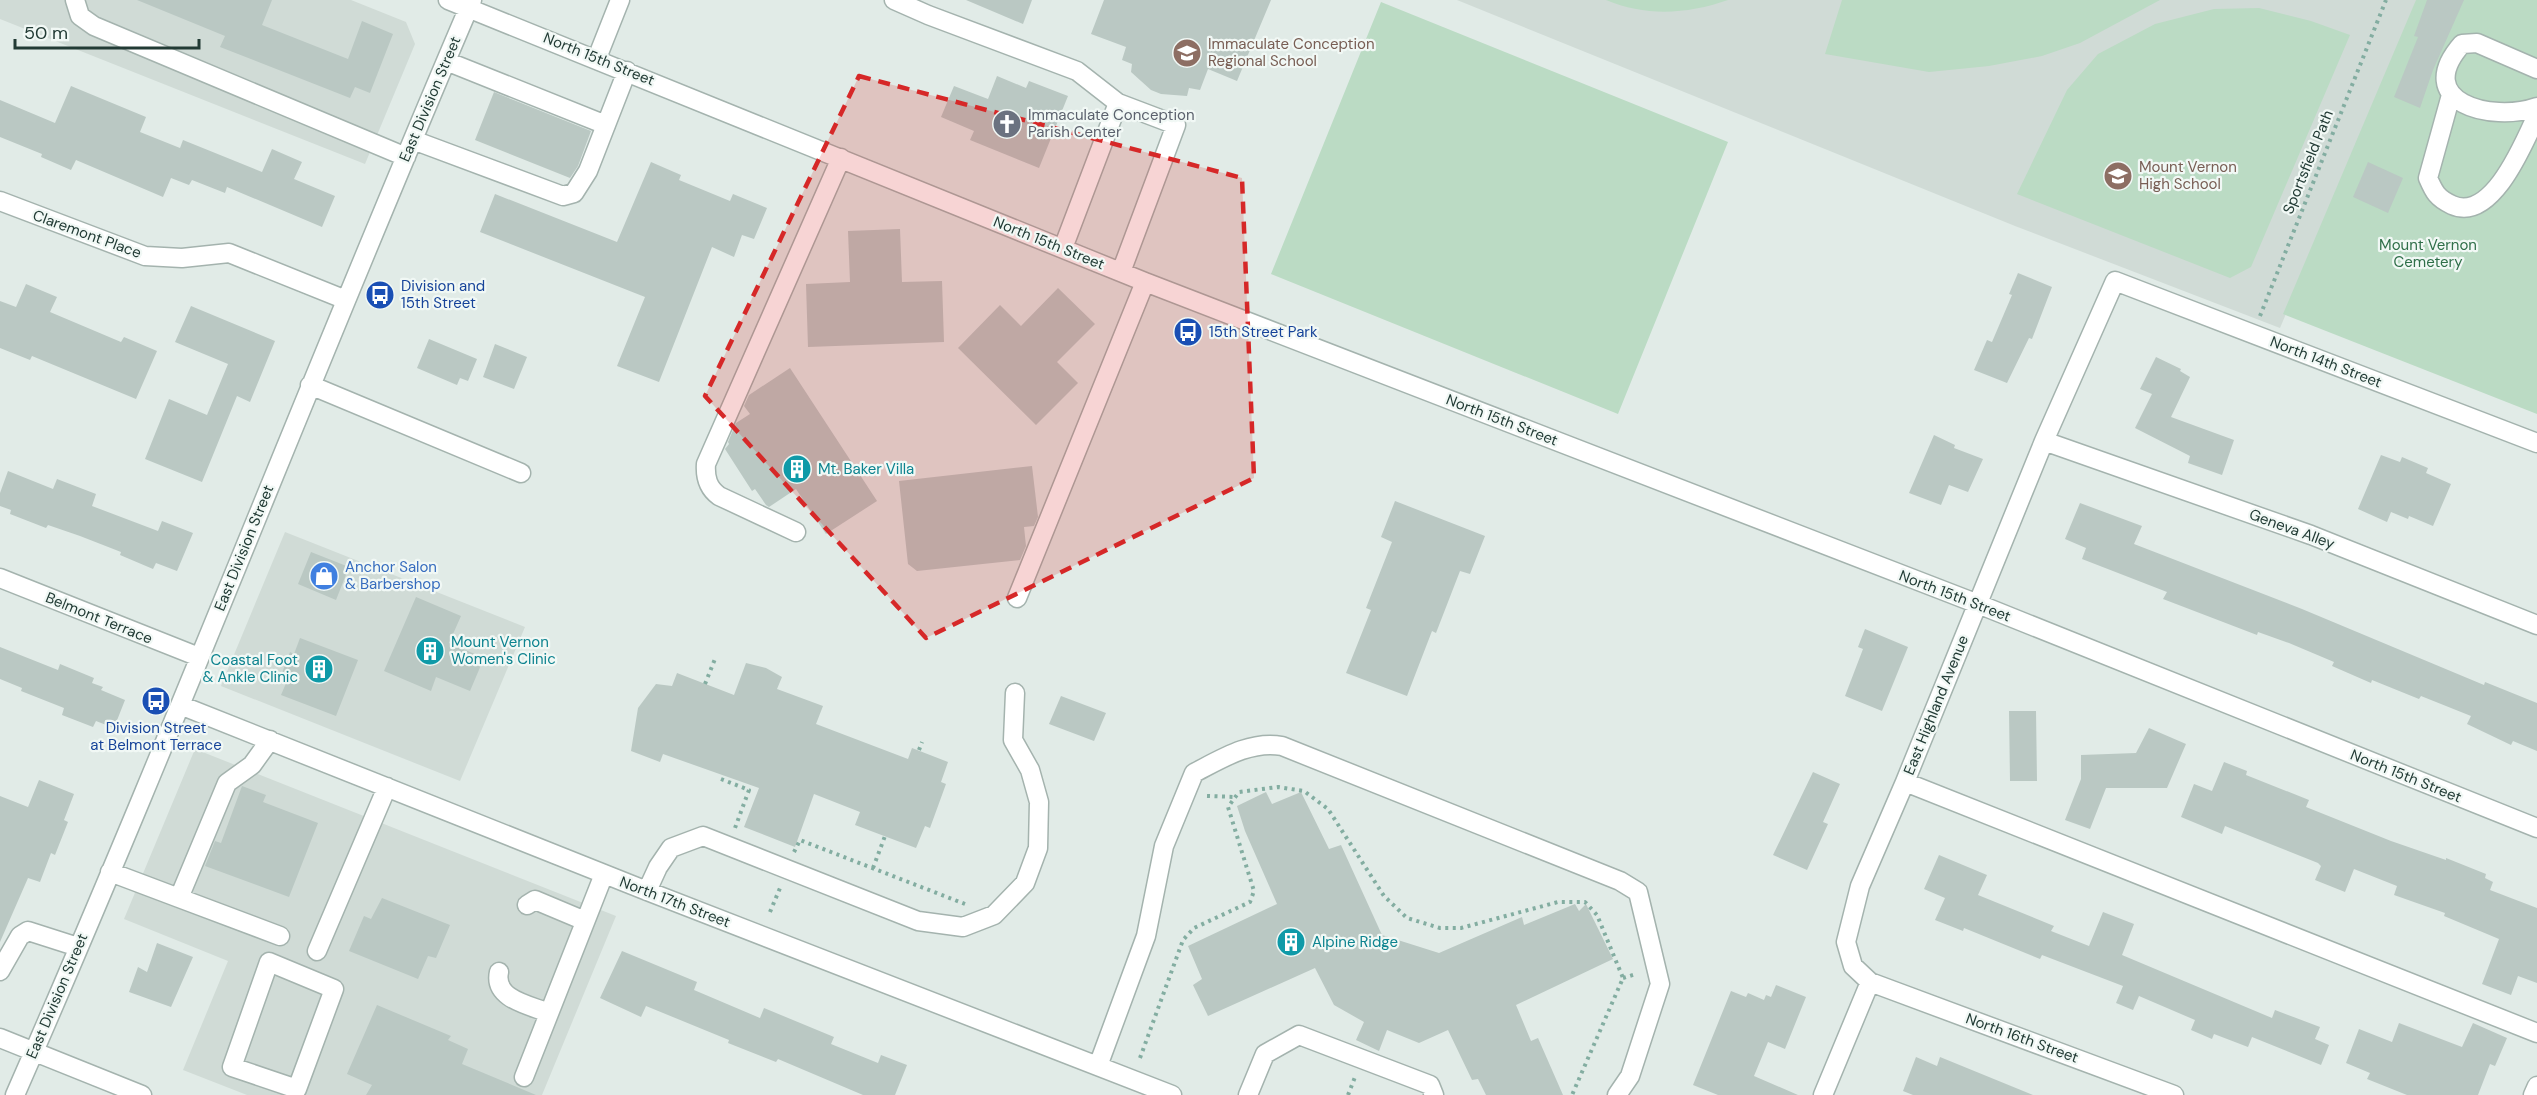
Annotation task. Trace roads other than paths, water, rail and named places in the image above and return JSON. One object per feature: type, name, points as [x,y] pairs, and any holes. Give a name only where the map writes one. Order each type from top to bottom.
[{"type":"street","points":[[75,0],[80,16],[94,26],[406,158]]},
{"type":"street","name":"North 15th Street","points":[[448,0],[470,4],[1145,282],[1978,604],[2537,828]]},
{"type":"street","points":[[597,58],[620,0]]},
{"type":"street","points":[[894,0],[1077,71],[1118,103],[1176,125],[1121,272]]},
{"type":"street","name":"East Division Street","points":[[15,1095],[180,705],[310,385],[470,4]]},
{"type":"street","points":[[2537,69],[2477,43],[2462,44],[2447,66],[2444,83],[2451,95],[2485,112],[2537,107]]},
{"type":"street","points":[[446,61],[606,125]]},
{"type":"street","points":[[413,140],[563,196],[573,194],[588,171],[627,70]]},
{"type":"street","points":[[2451,95],[2428,178],[2437,198],[2459,208],[2477,207],[2493,194],[2525,142],[2537,115]]},
{"type":"street","points":[[1063,248],[1118,103]]},
{"type":"street","points":[[796,532],[719,496],[711,490],[706,481],[706,464],[841,158]]},
{"type":"street","name":"Claremont Place","points":[[0,201],[145,256],[182,258],[229,253],[346,300]]},
{"type":"street","name":"North 14th Street","points":[[2115,280],[2537,443]]},
{"type":"street","name":"East Highland Avenue","points":[[1870,982],[1853,966],[1846,942],[1860,886],[1905,782],[2044,441],[2115,280]]},
{"type":"street","points":[[1017,598],[1145,282]]},
{"type":"street","points":[[310,385],[521,473]]},
{"type":"street","name":"Geneva Alley","points":[[2044,441],[2311,535],[2537,624]]},
{"type":"street","name":"Belmont Terrace","points":[[0,578],[199,657]]},
{"type":"street","points":[[647,891],[658,867],[671,848],[703,836],[918,921],[963,927],[994,915],[1025,883],[1038,848],[1039,802],[1030,770],[1013,740],[1015,693]]},
{"type":"street","name":"North 17th Street","points":[[180,705],[647,891],[1172,1095]]},
{"type":"street","points":[[179,898],[227,783],[252,765],[270,740]]},
{"type":"street","points":[[1098,1066],[1146,936],[1164,846],[1194,773],[1236,752],[1269,743],[1282,746],[1630,885],[1638,892],[1660,984],[1630,1076],[1617,1095]]},
{"type":"street","points":[[1905,782],[2537,1033]]},
{"type":"street","points":[[317,951],[387,787]]},
{"type":"street","points":[[110,872],[280,936]]},
{"type":"street","points":[[524,1077],[604,874]]},
{"type":"street","points":[[527,905],[535,900],[585,921]]},
{"type":"street","points":[[0,970],[20,936],[28,931],[78,947]]},
{"type":"street","points":[[269,962],[334,989],[301,1093],[232,1067],[269,962]]},
{"type":"street","points":[[499,972],[497,980],[502,991],[511,999],[549,1013]]},
{"type":"street","points":[[1823,1095],[1870,982]]},
{"type":"street","name":"North 16th Street","points":[[1870,982],[2174,1095]]},
{"type":"street","points":[[1248,1095],[1265,1054],[1299,1035],[1430,1085],[1434,1095]]},
{"type":"street","points":[[0,1038],[142,1095]]},
{"type":"street","points":[[2533,1095],[2537,1086]]},
{"type":"place","name":"Immaculate Conception Regional School","points":[[1187,53]]},
{"type":"place","name":"Immaculate Conception Parish Center","points":[[1007,124]]},
{"type":"place","name":"Mount Vernon High School","points":[[2118,176]]},
{"type":"place","name":"Division and 15th Street","points":[[380,295]]},
{"type":"place","name":"15th Street Park","points":[[1188,332]]},
{"type":"place","name":"Mt. Baker Villa","points":[[797,469]]},
{"type":"place","name":"Anchor Salon & Barbershop","points":[[324,576]]},
{"type":"place","name":"Mount Vernon Women's Clinic","points":[[430,651]]},
{"type":"place","name":"Coastal Foot & Ankle Clinic","points":[[319,669]]},
{"type":"place","name":"Division Street at Belmont Terrace","points":[[156,701]]},
{"type":"place","name":"Alpine Ridge","points":[[1291,942]]},
{"type":"park label","name":"Mount Vernon Cemetery","points":[[2428,254]]}]
